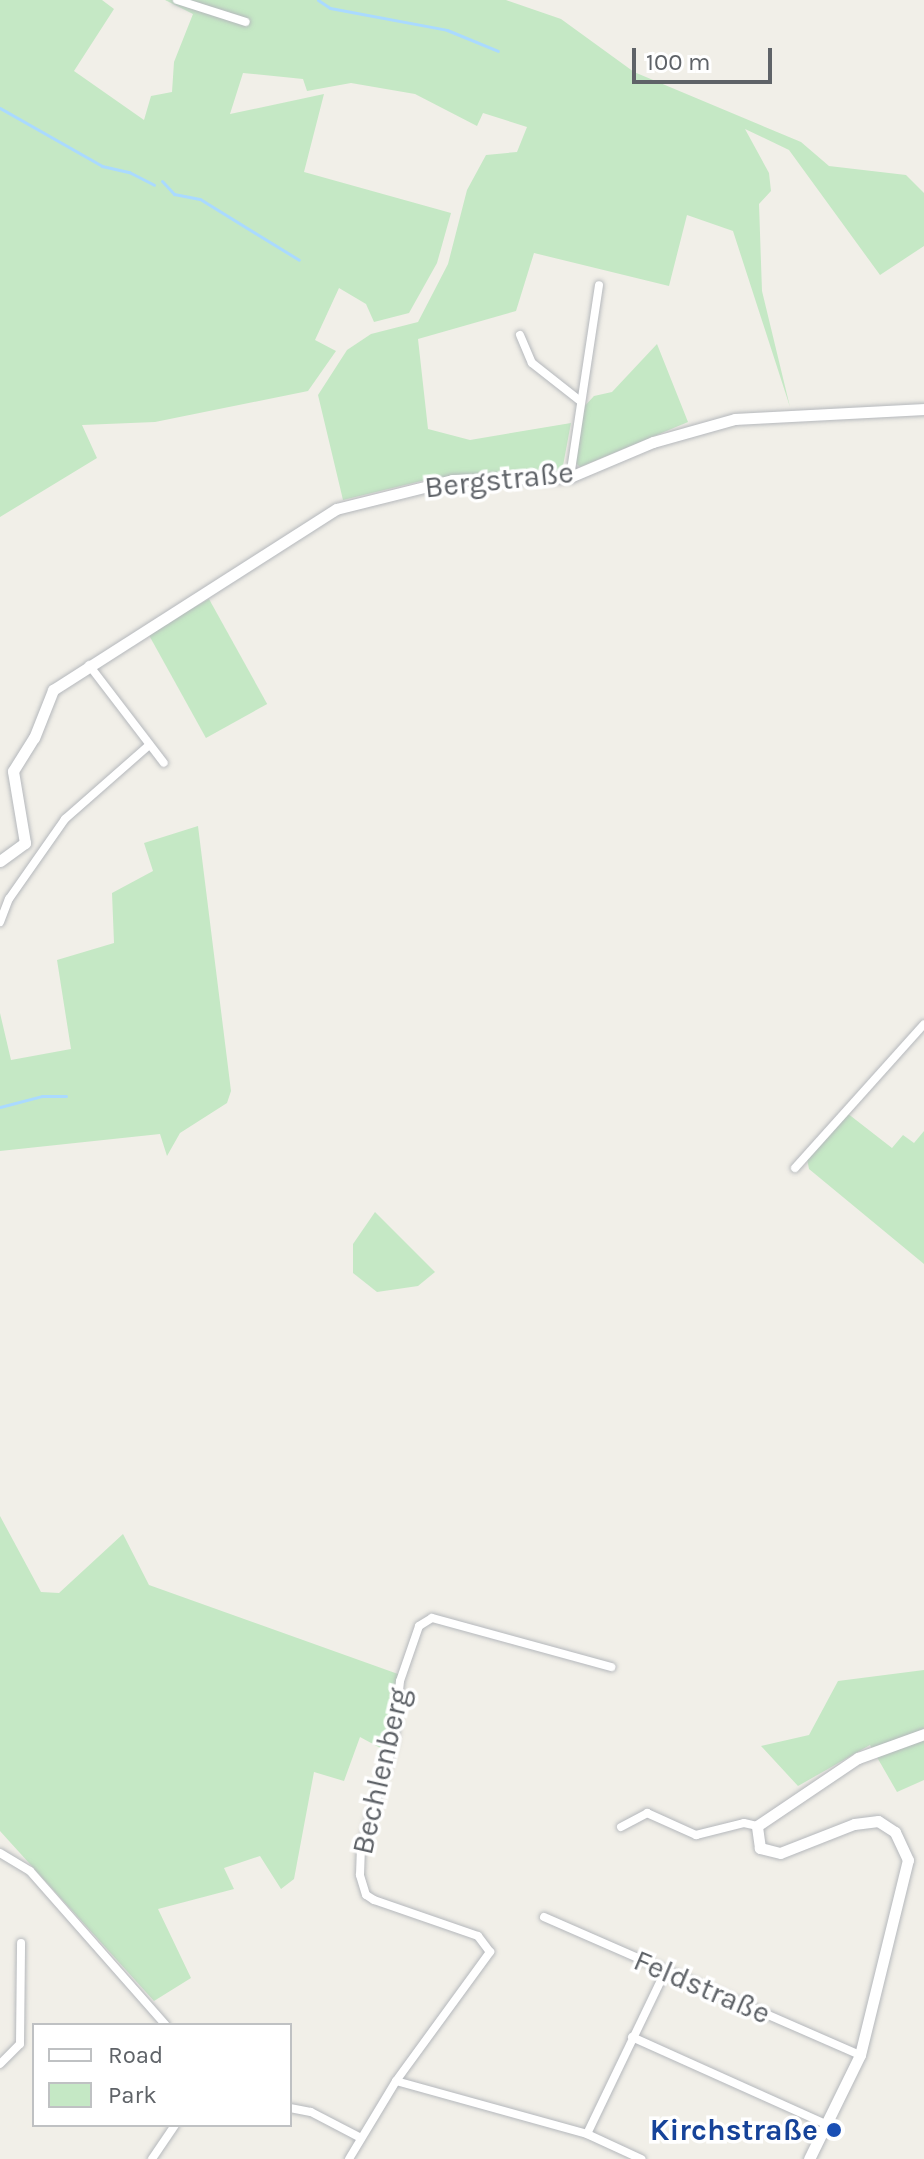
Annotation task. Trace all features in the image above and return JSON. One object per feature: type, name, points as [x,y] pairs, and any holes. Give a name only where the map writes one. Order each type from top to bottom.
[{"type":"street","points":[[177,0],[246,22]]},
{"type":"street","points":[[570,477],[579,400],[599,285]]},
{"type":"street","points":[[520,335],[532,363],[579,400]]},
{"type":"street","name":"Bergstraße","points":[[0,861],[25,843],[13,781],[19,759],[39,727],[53,690],[89,664],[336,509],[452,480],[570,477],[709,424],[774,414],[924,409]]},
{"type":"street","points":[[89,664],[148,746],[164,763]]},
{"type":"street","points":[[0,922],[9,899],[65,819],[148,746]]},
{"type":"street","points":[[795,1168],[924,1024]]},
{"type":"street","name":"Bechlenberg","points":[[349,2159],[396,2081],[490,1952],[478,1936],[374,1900],[366,1895],[360,1875],[361,1850],[394,1740],[400,1681],[425,1619],[551,1647],[611,1667]]},
{"type":"street","points":[[621,1827],[647,1813],[696,1835],[744,1823],[757,1826],[858,1758],[924,1734]]},
{"type":"street","points":[[757,1826],[757,1841],[767,1852],[780,1853],[868,1820],[884,1823],[903,1843],[908,1860],[860,2055],[809,2159]]},
{"type":"street","points":[[0,1853],[30,1871],[164,2023]]},
{"type":"street","name":"Feldstraße","points":[[544,1917],[860,2055]]},
{"type":"street","points":[[0,2064],[20,2044],[21,1943]]},
{"type":"street","points":[[587,2134],[665,1972]]},
{"type":"street","points":[[632,2037],[828,2125]]},
{"type":"street","points":[[396,2081],[587,2134],[641,2159]]},
{"type":"street","points":[[292,2108],[311,2112],[361,2138]]},
{"type":"street","points":[[152,2159],[174,2127]]},
{"type":"green space","points":[[0,0],[102,0],[114,9],[74,71],[144,120],[151,96],[172,92],[174,62],[193,14],[165,0],[506,0],[561,19],[634,72],[801,142],[829,166],[906,175],[924,193],[924,246],[880,275],[789,150],[745,129],[769,173],[771,191],[759,204],[762,291],[790,407],[733,231],[687,215],[669,286],[534,253],[516,311],[418,339],[428,429],[470,440],[571,423],[562,471],[434,478],[343,500],[318,395],[347,350],[371,334],[418,322],[448,264],[467,190],[486,155],[517,152],[527,127],[483,113],[477,126],[415,94],[351,83],[307,91],[303,79],[243,73],[230,114],[324,94],[304,172],[451,213],[437,263],[409,313],[374,322],[366,304],[339,288],[315,340],[336,351],[308,391],[155,422],[82,425],[97,458],[0,517]]},
{"type":"green space","points":[[657,344],[688,422],[580,467],[575,462],[581,410],[594,396],[612,392]]},
{"type":"green space","points":[[209,599],[267,704],[206,738],[148,633]]},
{"type":"green space","points":[[198,826],[231,1091],[227,1103],[180,1133],[167,1156],[160,1134],[0,1151],[0,1013],[11,1060],[71,1049],[57,960],[114,943],[112,893],[153,871],[144,843]]},
{"type":"green space","points":[[847,1113],[892,1148],[903,1135],[914,1143],[924,1131],[924,1264],[809,1169],[807,1159]]},
{"type":"green space","points":[[375,1212],[435,1272],[418,1286],[377,1292],[353,1273],[353,1244]]},
{"type":"green space","points":[[0,1516],[41,1592],[59,1593],[123,1534],[149,1585],[398,1674],[384,1750],[360,1737],[344,1781],[314,1772],[294,1879],[281,1889],[260,1856],[224,1868],[234,1889],[158,1909],[191,1978],[154,2001],[0,1831]]},
{"type":"green space","points":[[924,1670],[924,1780],[897,1792],[870,1745],[798,1786],[761,1746],[809,1735],[838,1681]]},
{"type":"waterway","points":[[318,0],[330,8],[447,30],[498,51]]},
{"type":"waterway","points":[[0,108],[102,166],[129,172],[154,185]]},
{"type":"waterway","points":[[162,181],[174,194],[200,199],[299,260]]},
{"type":"waterway","points":[[0,1107],[42,1096],[66,1096]]},
{"type":"place","name":"Kirchstraße","points":[[834,2130]]}]
